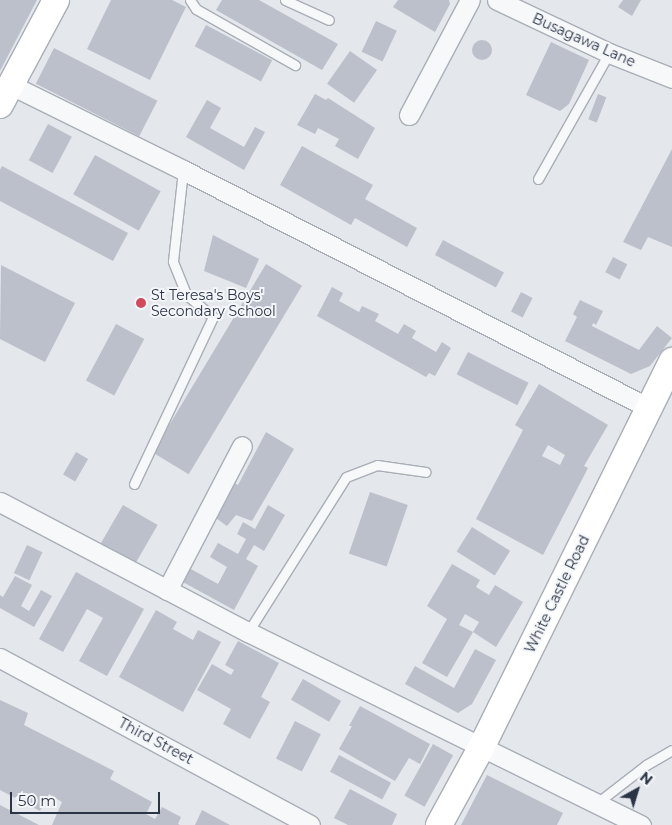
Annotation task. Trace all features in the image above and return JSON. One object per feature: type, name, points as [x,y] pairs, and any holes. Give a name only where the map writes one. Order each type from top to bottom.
[{"type":"street","points":[[56,0],[6,95],[182,170],[649,408]]},
{"type":"street","points":[[409,115],[470,0]]},
{"type":"street","name":"Busagawa Lane","points":[[497,0],[609,53],[672,78]]},
{"type":"street","name":"White Castle Road","points":[[439,825],[481,748],[672,361]]},
{"type":"street","points":[[167,590],[242,446]]},
{"type":"street","points":[[0,502],[248,632],[641,825]]},
{"type":"street","name":"Third Street","points":[[0,658],[310,825]]},
{"type":"lane","points":[[190,0],[196,9],[294,65]]},
{"type":"lane","points":[[285,0],[329,20]]},
{"type":"lane","points":[[538,179],[609,53]]},
{"type":"lane","points":[[134,484],[213,317],[186,294],[173,261],[182,170]]},
{"type":"lane","points":[[248,632],[346,477],[376,464],[426,472]]},
{"type":"lane","points":[[597,803],[646,765],[672,750]]},
{"type":"building","points":[[0,0],[37,0],[0,71]]},
{"type":"building","points":[[111,0],[172,0],[186,7],[150,80],[87,49]]},
{"type":"building","points":[[222,0],[259,0],[338,44],[322,70],[216,10]]},
{"type":"building","points":[[398,0],[449,0],[450,4],[435,32],[393,7]]},
{"type":"building","points":[[623,0],[641,0],[632,16],[618,7]]},
{"type":"building","points":[[376,21],[397,31],[382,62],[362,52]]},
{"type":"building","points":[[206,25],[272,60],[261,81],[195,46]]},
{"type":"building","points":[[482,40],[489,43],[492,50],[489,57],[482,60],[475,57],[472,50],[475,43]]},
{"type":"building","points":[[551,42],[589,60],[569,104],[560,111],[526,95]]},
{"type":"building","points":[[54,48],[157,101],[139,136],[36,84]]},
{"type":"building","points":[[350,51],[377,70],[354,103],[327,84]]},
{"type":"building","points":[[315,94],[326,100],[328,98],[375,128],[358,159],[335,146],[339,139],[318,128],[315,134],[297,125]]},
{"type":"building","points":[[598,94],[606,97],[597,122],[588,119]]},
{"type":"building","points":[[207,100],[221,108],[210,128],[244,147],[255,127],[265,132],[244,170],[186,137]]},
{"type":"building","points":[[48,124],[72,137],[53,173],[29,160]]},
{"type":"building","points":[[302,146],[373,185],[365,199],[417,228],[407,247],[355,218],[351,225],[280,185]]},
{"type":"building","points":[[672,149],[672,247],[648,237],[641,250],[623,242]]},
{"type":"building","points":[[95,155],[161,191],[139,231],[73,194]]},
{"type":"building","points":[[2,166],[128,233],[113,261],[0,201],[0,170]]},
{"type":"building","points":[[213,235],[259,259],[246,288],[204,271]]},
{"type":"building","points":[[443,240],[504,272],[496,287],[435,255]]},
{"type":"building","points":[[613,257],[627,264],[620,279],[605,272]]},
{"type":"building","points":[[266,264],[302,286],[189,474],[153,453]]},
{"type":"building","points":[[1,265],[75,303],[45,362],[0,339]]},
{"type":"building","points":[[332,287],[343,293],[339,301],[359,312],[362,306],[379,314],[375,321],[398,334],[404,324],[416,331],[412,338],[436,352],[442,342],[451,348],[435,376],[429,373],[426,377],[317,316]]},
{"type":"building","points":[[521,292],[533,298],[523,318],[511,312]]},
{"type":"building","points":[[580,300],[603,311],[596,325],[593,323],[592,326],[639,350],[657,326],[672,338],[650,366],[631,374],[565,341],[577,317],[573,314]]},
{"type":"building","points":[[116,324],[144,339],[114,396],[86,381]]},
{"type":"building","points":[[468,352],[529,383],[517,405],[457,374]]},
{"type":"building","points":[[539,384],[608,425],[584,466],[588,468],[543,555],[476,519],[523,430],[515,425]],"holes":[[[548,445],[565,455],[560,465],[542,456]]]},
{"type":"building","points":[[266,432],[294,449],[252,521],[236,515],[227,526],[213,516],[231,481],[238,485]]},
{"type":"building","points":[[76,452],[88,459],[75,482],[63,475]]},
{"type":"building","points":[[370,492],[408,505],[387,566],[349,553]]},
{"type":"building","points":[[123,505],[158,525],[135,565],[100,545]]},
{"type":"building","points":[[268,505],[285,515],[264,551],[254,545],[246,559],[258,566],[234,610],[181,581],[189,568],[218,584],[227,567],[210,557],[218,543],[238,554],[246,539],[237,534],[243,522],[255,529]]},
{"type":"building","points":[[472,527],[510,551],[495,575],[457,552]]},
{"type":"building","points":[[27,545],[42,552],[29,580],[14,573]]},
{"type":"building","points":[[452,564],[480,580],[476,587],[489,595],[495,585],[523,602],[496,647],[473,632],[447,677],[422,663],[447,619],[427,606]],"holes":[[[465,614],[479,622],[473,632],[459,625]]]},
{"type":"building","points":[[76,572],[144,609],[107,676],[79,661],[103,618],[87,609],[63,652],[39,639]]},
{"type":"building","points":[[15,576],[32,585],[21,606],[29,611],[41,590],[52,596],[34,627],[0,608],[0,595],[3,597]]},
{"type":"building","points":[[156,610],[177,622],[173,629],[193,640],[198,630],[221,642],[183,712],[119,677]]},
{"type":"building","points":[[238,641],[279,663],[261,697],[270,702],[250,739],[223,724],[231,709],[197,690],[212,664],[231,675],[234,670],[225,665]]},
{"type":"building","points":[[475,649],[496,660],[472,704],[458,713],[405,684],[415,666],[454,688]]},
{"type":"building","points":[[303,679],[341,701],[329,722],[291,700]]},
{"type":"building","points":[[0,700],[28,713],[24,725],[114,771],[110,779],[152,802],[146,814],[155,819],[162,807],[181,817],[178,824],[180,825],[52,825],[62,802],[49,794],[40,811],[0,790]]},
{"type":"building","points":[[360,706],[430,744],[420,764],[409,758],[395,781],[339,749],[352,726],[349,726]]},
{"type":"building","points":[[295,721],[321,734],[302,772],[276,758]]},
{"type":"building","points":[[433,744],[453,755],[425,807],[404,796]]},
{"type":"building","points":[[339,755],[391,783],[382,799],[330,772]]},
{"type":"building","points":[[487,775],[563,813],[557,825],[461,825]]},
{"type":"building","points":[[350,789],[397,814],[392,825],[348,825],[334,818]]},
{"type":"building","points":[[0,805],[39,825],[0,825]]},
{"type":"building","points":[[202,810],[230,825],[195,825]]},
{"type":"place","name":"St Teresa's Boys' Secondary School","points":[[141,303]]}]
